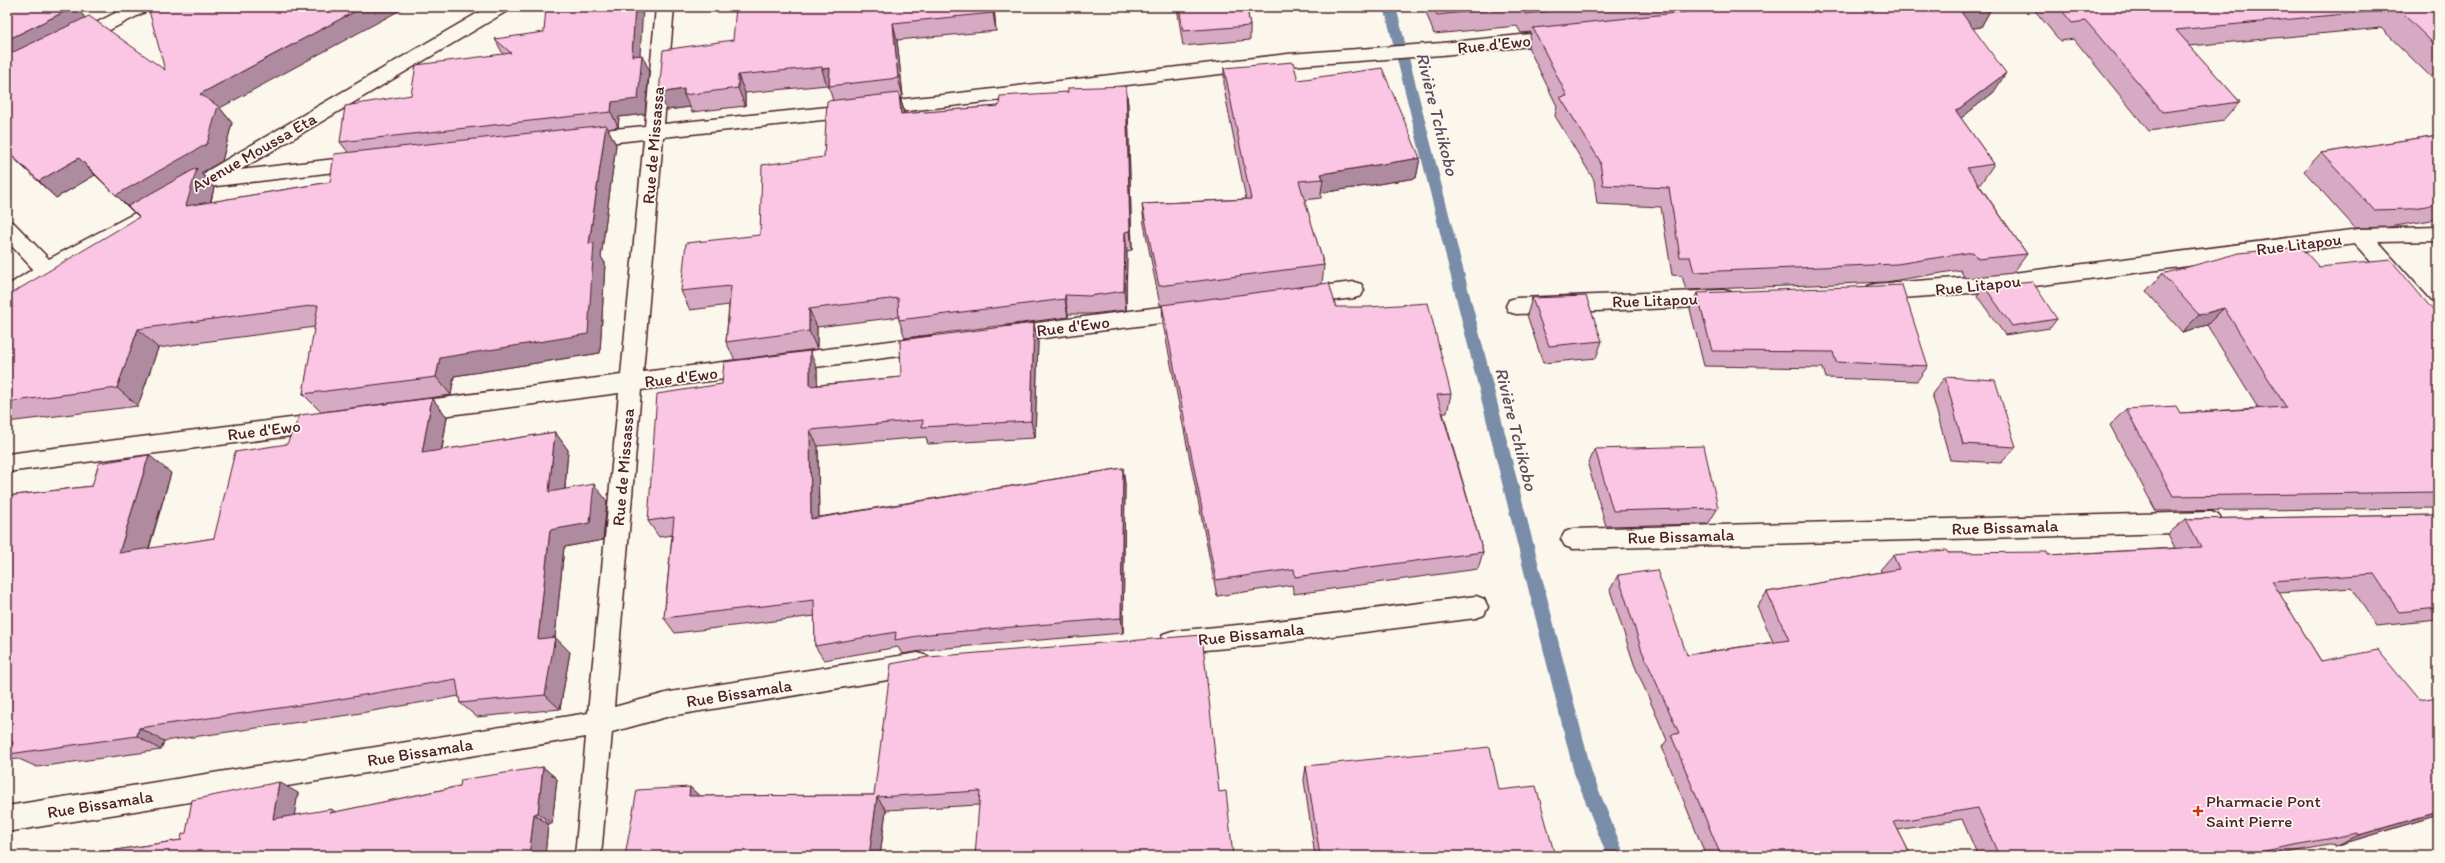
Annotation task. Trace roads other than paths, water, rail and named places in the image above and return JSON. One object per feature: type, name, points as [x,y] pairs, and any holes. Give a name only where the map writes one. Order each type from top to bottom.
[{"type":"street","points":[[64,46],[141,7]]},
{"type":"street","name":"Avenue Moussa Eta","points":[[380,161],[201,184],[501,7]]},
{"type":"street","name":"Rue de Missassa","points":[[588,856],[665,7]]},
{"type":"street","name":"Rue d'Ewo","points":[[568,141],[934,102],[1288,60],[1442,49],[1575,35]]},
{"type":"street","points":[[7,296],[47,270],[152,211]]},
{"type":"street","points":[[7,228],[47,270]]},
{"type":"street","name":"Rue Litapou","points":[[1855,293],[1934,290],[2001,284],[2360,236],[2438,234]]},
{"type":"street","points":[[2360,236],[2438,323]]},
{"type":"street","points":[[1283,299],[1354,290]]},
{"type":"street","name":"Rue Litapou","points":[[1516,306],[1744,297]]},
{"type":"street","name":"Rue d'Ewo","points":[[985,337],[1213,308]]},
{"type":"street","name":"Rue d'Ewo","points":[[394,414],[953,341]]},
{"type":"street","name":"Rue d'Ewo","points":[[7,464],[339,421]]},
{"type":"street","name":"Rue Bissamala","points":[[1573,539],[2233,522]]},
{"type":"street","name":"Rue Bissamala","points":[[1149,644],[1260,634],[1476,607]]},
{"type":"street","name":"Rue Bissamala","points":[[7,819],[600,723],[670,704],[943,661]]},
{"type":"waterway","name":"Rivière Tchikobo","points":[[1390,7],[1583,773],[1616,856]]},
{"type":"place","name":"Pharmacie Pont Saint Pierre","points":[[2198,811]]}]
